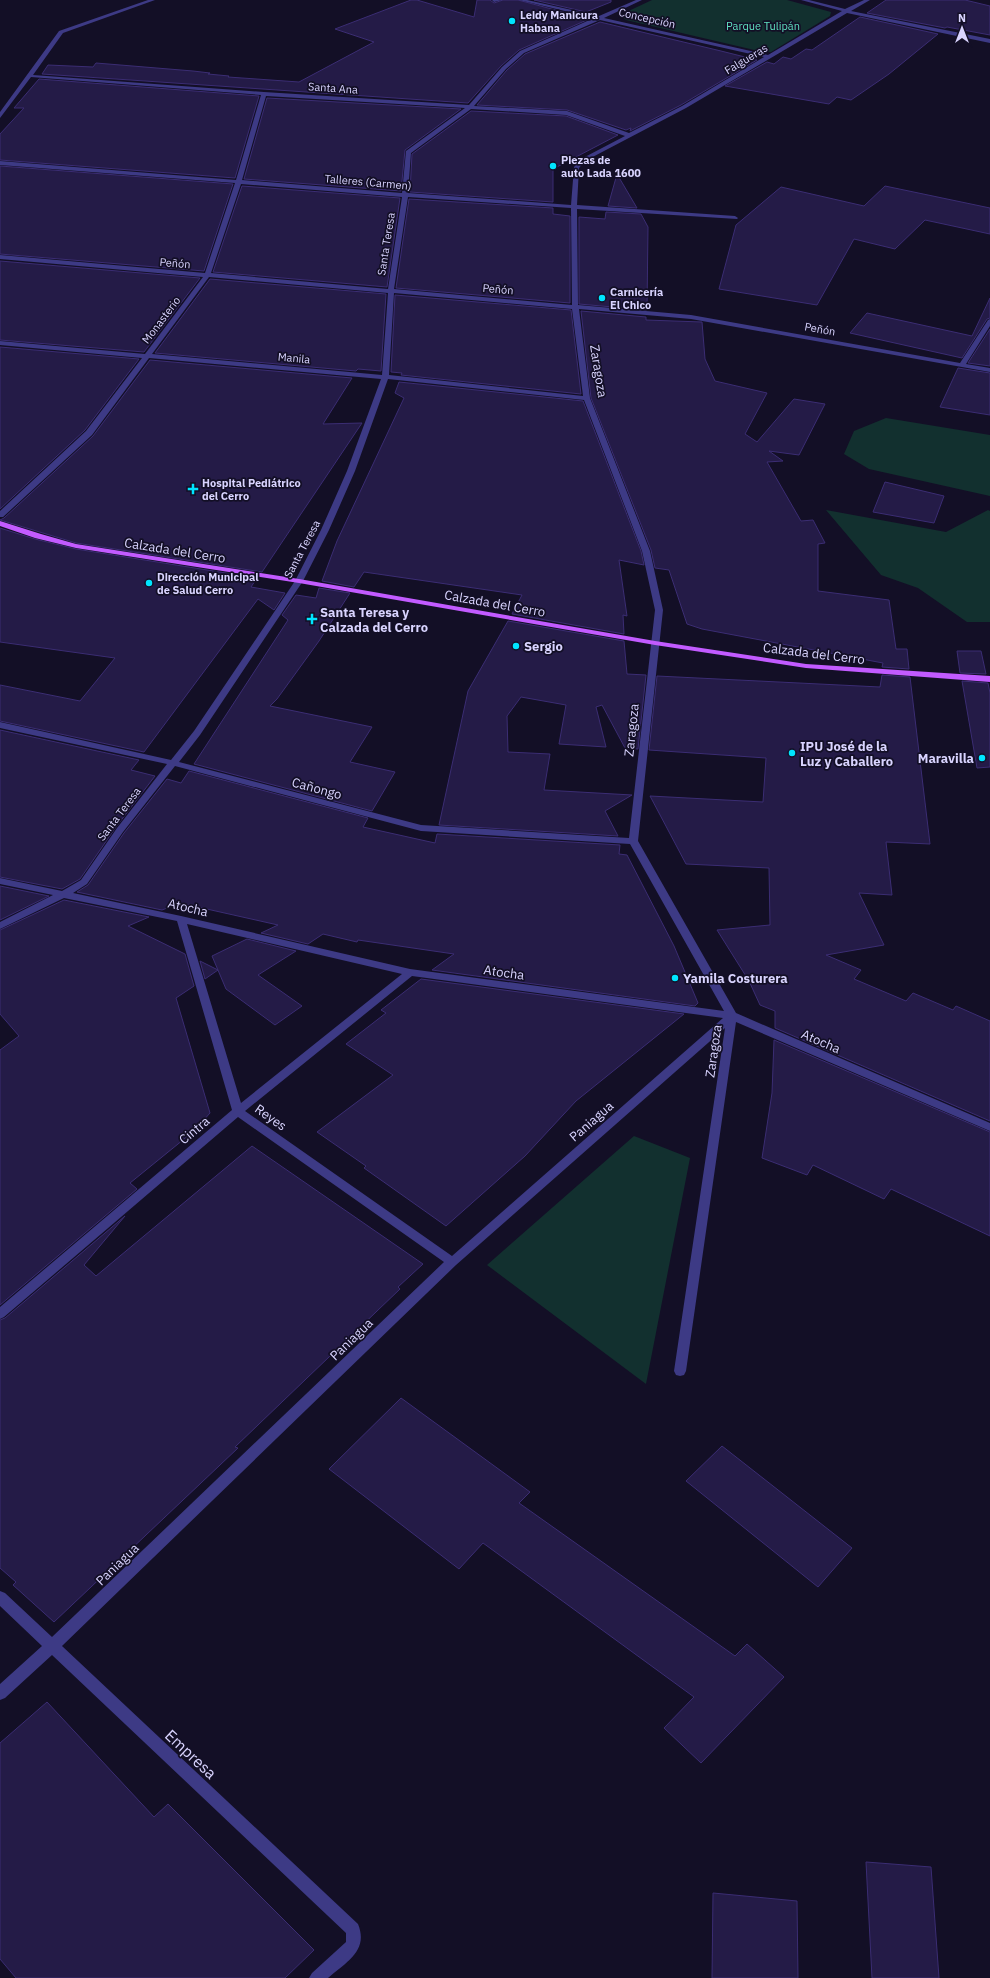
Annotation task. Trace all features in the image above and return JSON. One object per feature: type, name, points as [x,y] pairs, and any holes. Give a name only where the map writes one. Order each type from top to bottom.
[{"type":"main road","name":"Calzada del Cerro","points":[[0,523],[38,536],[76,546],[298,581],[655,643],[806,666],[990,679]]},
{"type":"street","points":[[0,116],[31,76],[60,33],[153,0]]},
{"type":"street","points":[[494,1],[500,0]]},
{"type":"street","name":"Concepción","points":[[521,0],[769,57]]},
{"type":"street","points":[[469,108],[504,68],[522,52],[640,0]]},
{"type":"street","points":[[803,0],[846,11],[990,41]]},
{"type":"street","name":"Falgueras","points":[[655,123],[846,11],[868,0]]},
{"type":"street","name":"Santa Ana","points":[[31,76],[264,94],[567,113],[631,136]]},
{"type":"street","name":"Monasterio","points":[[0,515],[89,432],[207,276],[239,181],[264,94]]},
{"type":"street","name":"Santa Teresa","points":[[0,926],[84,882],[120,830],[201,727],[298,581],[325,530],[351,471],[385,377],[390,290],[405,195],[408,152],[469,108]]},
{"type":"street","name":"Zaragoza","points":[[655,123],[583,160],[577,165],[574,208],[575,306],[587,398],[646,551],[659,610],[633,841],[732,1016],[680,1371]]},
{"type":"street","name":"Talleres (Carmen)","points":[[0,162],[574,208],[735,218]]},
{"type":"street","name":"Peñón","points":[[0,257],[691,317],[990,370]]},
{"type":"street","points":[[962,364],[990,321]]},
{"type":"street","name":"Manila","points":[[0,343],[385,377],[587,398]]},
{"type":"street","name":"Cañongo","points":[[0,725],[174,763],[421,828],[633,841]]},
{"type":"street","name":"Atocha","points":[[0,882],[63,893],[410,972],[732,1016],[990,1127]]},
{"type":"street","name":"Reyes","points":[[181,919],[238,1111],[452,1262]]},
{"type":"street","name":"Cintra","points":[[0,1314],[238,1111],[410,972]]},
{"type":"street","name":"Paniagua","points":[[0,1693],[51,1647],[452,1262],[732,1016]]},
{"type":"street","name":"Empresa","points":[[0,1597],[51,1647],[353,1929],[353,1946],[317,1978]]},
{"type":"green space","name":"Parque Tulipán","points":[[652,0],[787,0],[831,12],[830,16],[771,52],[763,52],[626,20],[620,15]]},
{"type":"green space","points":[[886,418],[990,435],[990,496],[869,469],[844,454],[854,431]]},
{"type":"green space","points":[[826,510],[946,532],[988,510],[990,511],[990,622],[967,622],[918,588],[881,575]]},
{"type":"green space","points":[[634,1136],[690,1158],[646,1384],[487,1265]]},
{"type":"building","points":[[411,0],[417,0],[474,17],[477,0],[490,0],[494,3],[503,0],[518,0],[589,19],[519,50],[501,66],[468,103],[42,74],[48,65],[93,67],[96,63],[193,71],[229,76],[228,77],[299,82],[374,42],[335,29]]},
{"type":"building","points":[[534,0],[611,0],[611,2],[586,12]]},
{"type":"building","points":[[886,0],[965,0],[990,6],[990,35],[867,13]]},
{"type":"building","points":[[860,17],[938,34],[889,74],[851,100],[837,97],[829,104],[725,86],[767,62],[774,64],[783,57],[791,59],[806,49],[812,50]]},
{"type":"building","points":[[600,22],[757,60],[681,105],[630,131],[631,128],[626,130],[567,110],[477,105],[507,70],[525,54]]},
{"type":"building","points":[[39,79],[259,96],[235,178],[0,160],[0,134],[24,108],[14,108]]},
{"type":"building","points":[[267,98],[461,109],[405,150],[401,191],[244,179]]},
{"type":"building","points":[[471,111],[566,116],[618,135],[553,169],[553,202],[410,192],[412,154]]},
{"type":"building","points":[[0,166],[233,184],[204,271],[0,254]]},
{"type":"building","points":[[617,174],[637,208],[608,206]]},
{"type":"building","points":[[242,186],[400,198],[387,287],[213,272]]},
{"type":"building","points":[[885,186],[990,208],[990,234],[925,220],[895,249],[854,239],[817,305],[719,289],[736,225],[781,187],[864,206]]},
{"type":"building","points":[[409,199],[553,208],[553,214],[570,216],[570,303],[396,288]]},
{"type":"building","points":[[606,212],[641,214],[648,227],[647,310],[579,304],[579,217],[605,219]]},
{"type":"building","points":[[0,261],[200,278],[144,352],[0,340]]},
{"type":"building","points":[[210,279],[386,294],[381,371],[358,369],[356,371],[155,353]]},
{"type":"building","points":[[395,295],[571,310],[581,394],[401,375],[402,373],[391,372]]},
{"type":"building","points":[[990,298],[990,318],[987,319],[962,358],[850,333],[867,313],[972,336]]},
{"type":"building","points":[[581,311],[646,317],[646,320],[702,322],[705,359],[715,381],[767,393],[745,434],[757,442],[794,399],[825,404],[799,455],[769,451],[783,461],[767,462],[801,521],[813,520],[825,543],[818,544],[818,591],[889,600],[896,649],[907,649],[909,669],[882,667],[883,663],[702,629],[687,624],[669,570],[655,568],[651,550],[591,398]]},
{"type":"building","points":[[990,329],[990,366],[968,363]]},
{"type":"building","points":[[0,347],[139,359],[85,430],[0,509]]},
{"type":"building","name":"Hospital Pediátrico del Cerro","points":[[150,360],[352,378],[323,424],[362,423],[262,572],[76,543],[0,520],[93,436]]},
{"type":"building","points":[[958,368],[990,373],[990,415],[940,407]]},
{"type":"building","points":[[399,382],[583,401],[641,551],[644,565],[619,560],[627,616],[623,615],[624,634],[512,614],[522,595],[364,572],[354,587],[322,581],[337,541],[404,398],[395,393]]},
{"type":"building","points":[[885,482],[944,496],[934,523],[873,512]]},
{"type":"building","points":[[0,528],[35,539],[76,549],[257,578],[251,587],[285,593],[274,610],[258,599],[144,752],[0,721],[0,685],[80,701],[115,658],[0,642]]},
{"type":"building","points":[[319,588],[350,593],[319,641],[277,699],[270,706],[372,727],[350,762],[395,772],[372,811],[194,764],[288,620],[282,615],[296,595],[316,598]]},
{"type":"building","points":[[508,621],[624,641],[627,674],[646,675],[638,749],[625,748],[602,705],[596,707],[606,747],[559,744],[566,705],[521,697],[507,716],[508,752],[550,754],[544,790],[632,795],[605,811],[618,836],[439,825],[468,691]]},
{"type":"building","points":[[957,651],[981,651],[986,674],[960,673]]},
{"type":"building","name":"IPU José de la Luz y Caballero","points":[[882,675],[910,677],[930,844],[886,842],[892,895],[859,893],[884,945],[826,955],[861,970],[854,979],[906,1001],[913,993],[953,1010],[956,1006],[990,1021],[990,1121],[775,1028],[775,1011],[760,1005],[749,981],[717,930],[770,925],[769,868],[686,864],[650,796],[763,802],[766,758],[649,750],[657,676],[880,687]]},
{"type":"building","name":"Maravilla","points":[[962,681],[988,683],[990,693],[990,767],[977,768]]},
{"type":"building","points":[[0,730],[139,760],[131,770],[155,776],[116,827],[80,879],[62,889],[0,877]]},
{"type":"building","points":[[189,771],[368,818],[363,827],[435,843],[437,834],[620,845],[619,854],[627,855],[674,946],[698,1003],[695,1006],[432,970],[454,954],[358,940],[357,942],[323,934],[308,944],[261,933],[278,925],[180,903],[162,910],[77,892],[88,885],[124,833],[167,779],[181,783]]},
{"type":"building","points":[[0,886],[49,896],[0,920]]},
{"type":"building","points":[[64,900],[149,917],[128,926],[185,954],[194,986],[176,998],[210,1113],[194,1131],[130,1183],[137,1189],[0,1305],[0,1050],[19,1036],[0,1014],[0,930]]},
{"type":"building","points":[[247,939],[296,951],[258,975],[302,1006],[275,1025],[226,989],[212,956]]},
{"type":"building","points":[[200,961],[218,970],[205,979]]},
{"type":"building","points":[[421,979],[684,1014],[576,1101],[525,1156],[446,1226],[364,1168],[366,1166],[317,1132],[393,1075],[346,1044],[386,1013],[381,1010]]},
{"type":"building","points":[[774,1040],[990,1132],[990,1236],[891,1189],[884,1199],[813,1165],[807,1175],[762,1158],[772,1093]]},
{"type":"building","points":[[252,1146],[423,1264],[398,1287],[400,1289],[235,1447],[238,1448],[54,1622],[13,1585],[16,1582],[0,1568],[0,1320],[5,1318],[125,1216],[84,1265],[96,1276]]},
{"type":"building","points":[[401,1398],[530,1492],[519,1503],[735,1656],[747,1644],[784,1677],[701,1763],[664,1728],[694,1697],[483,1543],[459,1569],[329,1469]]},
{"type":"building","points":[[722,1446],[852,1548],[818,1587],[686,1481]]},
{"type":"building","points":[[47,1702],[154,1817],[168,1804],[314,1950],[285,1978],[16,1978],[0,1959],[0,1743]]},
{"type":"building","points":[[866,1862],[931,1867],[939,1978],[872,1978]]},
{"type":"building","points":[[713,1893],[797,1901],[798,1978],[712,1978]]},
{"type":"place","name":"Leidy Manicura Habana","points":[[512,21]]},
{"type":"place","name":"Piezas de auto Lada 1600","points":[[553,166]]},
{"type":"place","name":"Carnicería El Chico","points":[[602,298]]},
{"type":"place","name":"Hospital Pediátrico del Cerro","points":[[193,489]]},
{"type":"place","name":"Dirección Municipal de Salud Cerro","points":[[149,583]]},
{"type":"place","name":"Santa Teresa y Calzada del Cerro","points":[[312,619]]},
{"type":"place","name":"Sergio","points":[[516,646]]},
{"type":"place","name":"IPU José de la Luz y Caballero","points":[[792,753]]},
{"type":"place","name":"Maravilla","points":[[982,758]]},
{"type":"place","name":"Yamila Costurera","points":[[675,978]]}]
